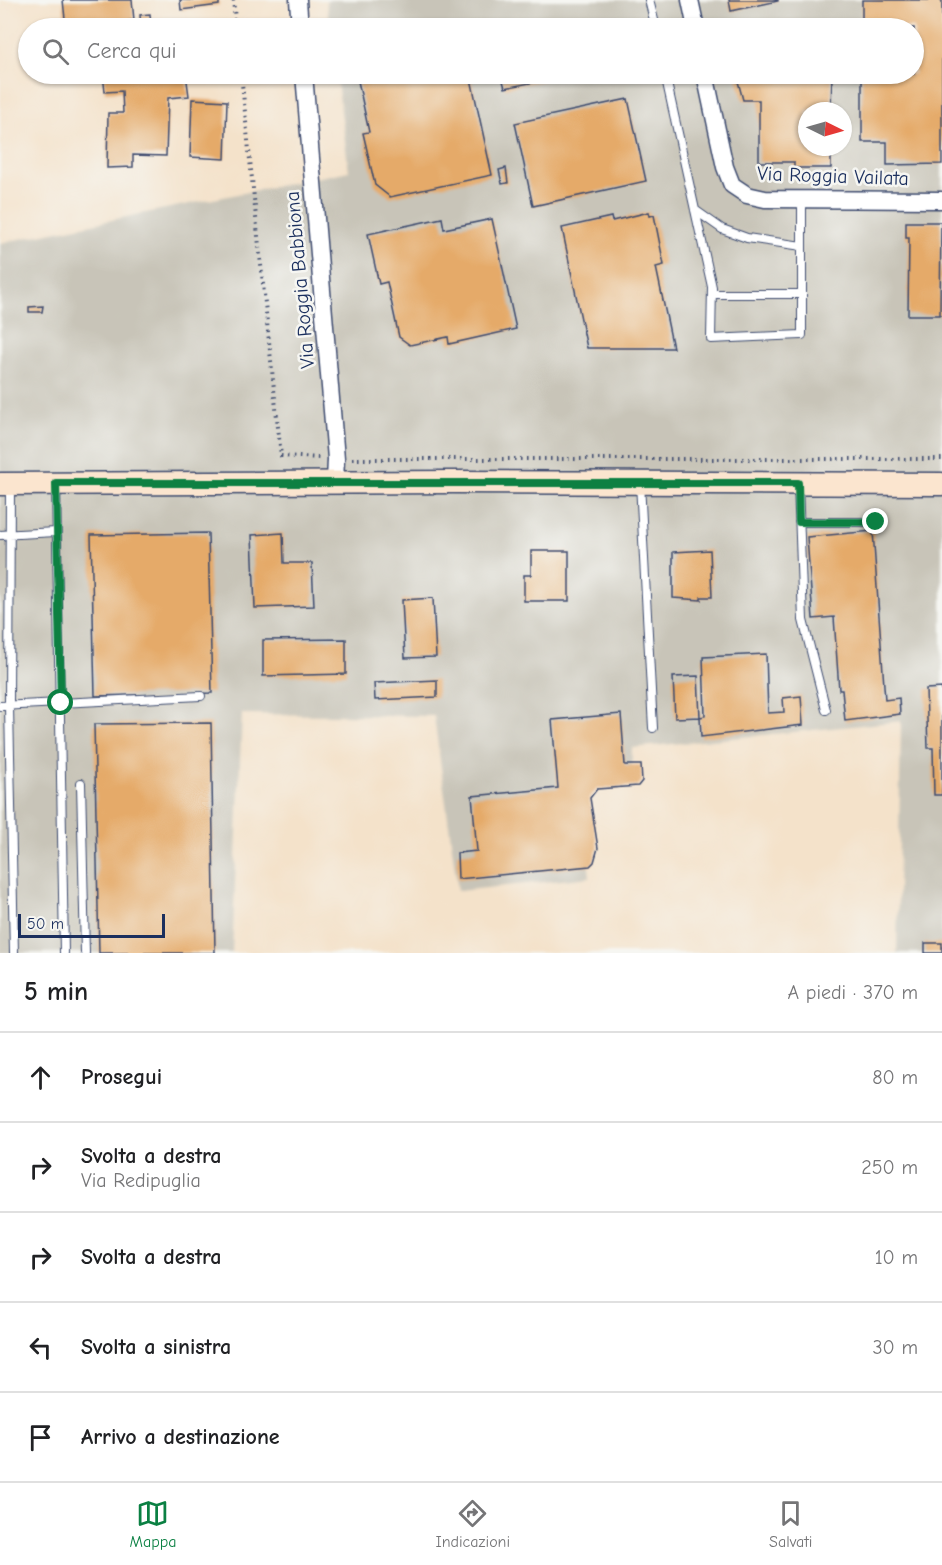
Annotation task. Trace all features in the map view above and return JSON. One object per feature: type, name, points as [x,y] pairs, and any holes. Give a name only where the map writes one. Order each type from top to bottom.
[{"type":"street","points":[[298,0],[299,18]]},
{"type":"street","points":[[690,0],[694,18]]},
{"type":"street","name":"Via Roggia Babbiona","points":[[305,84],[336,482]]},
{"type":"street","name":"Via Roggia Vailata","points":[[707,84],[725,167],[732,185],[747,195],[765,199],[802,200],[942,200]]},
{"type":"street","points":[[5,484],[336,482],[942,484]]},
{"type":"lane","points":[[649,0],[654,18]]},
{"type":"lane","points":[[667,84],[712,294],[711,339],[802,335],[802,200]]},
{"type":"lane","points":[[695,210],[722,229],[747,238],[802,246]]},
{"type":"lane","points":[[712,294],[802,294]]},
{"type":"lane","points":[[56,483],[64,953]]},
{"type":"lane","points":[[640,483],[653,728]]},
{"type":"lane","points":[[798,483],[803,620],[826,710]]},
{"type":"lane","points":[[5,484],[11,535],[4,706],[14,953]]},
{"type":"lane","points":[[799,522],[876,522]]},
{"type":"lane","points":[[0,535],[56,532]]},
{"type":"lane","points":[[4,706],[201,696]]},
{"type":"lane","points":[[81,783],[86,953]]},
{"type":"path","points":[[233,0],[235,18]]},
{"type":"path","points":[[242,84],[281,456],[336,459],[942,459]]},
{"type":"shaded area","points":[[326,0],[942,0],[942,953],[897,953],[901,721],[632,748],[631,781],[579,784],[590,877],[458,891],[434,716],[242,714],[232,953],[0,953],[0,243],[349,171],[337,84],[924,84],[924,18],[329,18]]},
{"type":"building","points":[[63,0],[132,0],[134,18],[65,18]]},
{"type":"building","points":[[180,0],[219,0],[219,5],[181,10]]},
{"type":"building","points":[[729,0],[778,0],[778,1],[731,11]]},
{"type":"building","points":[[862,0],[942,0],[942,164],[887,165],[887,142],[862,142],[862,84],[924,84],[924,18],[862,18]]},
{"type":"building","points":[[150,14],[150,18],[140,18],[140,15]]},
{"type":"building","points":[[104,84],[187,84],[189,96],[168,98],[166,156],[133,155],[133,167],[107,168],[108,113],[123,113],[122,91],[105,92]]},
{"type":"building","points":[[359,84],[472,84],[492,175],[390,197],[375,185],[363,133],[369,132]]},
{"type":"building","points":[[504,84],[525,84],[505,88]]},
{"type":"building","points":[[739,84],[832,84],[831,102],[798,102],[798,156],[831,156],[831,168],[794,168],[794,162],[759,162],[759,100],[743,100]]},
{"type":"building","points":[[192,99],[227,101],[225,159],[190,157]]},
{"type":"building","points":[[628,99],[646,181],[533,206],[515,123]]},
{"type":"building","points":[[506,168],[508,183],[502,184],[499,170]]},
{"type":"building","points":[[649,212],[650,216],[654,215],[664,265],[656,267],[673,348],[587,348],[562,228],[611,217],[612,221]]},
{"type":"building","points":[[442,218],[444,229],[492,219],[516,329],[449,344],[448,337],[410,345],[399,337],[387,282],[379,284],[368,234]]},
{"type":"building","points":[[906,222],[941,222],[940,315],[908,315],[909,238],[906,238]]},
{"type":"building","points":[[43,306],[42,312],[29,312],[29,307]]},
{"type":"building","points":[[873,531],[885,700],[899,698],[900,714],[845,721],[842,690],[839,690],[834,617],[813,619],[807,537]]},
{"type":"building","points":[[208,533],[212,693],[95,696],[91,535]]},
{"type":"building","points":[[283,533],[284,563],[312,563],[314,606],[255,608],[252,535]]},
{"type":"building","points":[[710,550],[712,597],[701,597],[701,600],[673,598],[673,552]]},
{"type":"building","points":[[531,551],[569,551],[569,601],[524,601],[524,575],[531,575]]},
{"type":"building","points":[[433,598],[436,657],[405,658],[402,600]]},
{"type":"building","points":[[346,639],[346,674],[263,676],[263,640]]},
{"type":"building","points":[[766,654],[768,713],[784,712],[783,698],[801,696],[803,725],[701,737],[700,717],[705,716],[703,657]]},
{"type":"building","points":[[698,676],[700,717],[675,718],[673,677]]},
{"type":"building","points":[[437,680],[437,697],[375,700],[374,683]]},
{"type":"building","points":[[942,688],[942,795],[934,795],[933,748],[928,748],[926,689]]},
{"type":"building","points":[[621,714],[625,765],[641,765],[642,781],[638,786],[597,789],[590,798],[598,848],[594,862],[590,866],[458,879],[457,853],[477,851],[472,796],[558,788],[552,720]]},
{"type":"building","points":[[211,723],[215,953],[99,953],[94,724]]},
{"type":"building","points":[[925,943],[942,943],[942,953],[925,953]]},
{"type":"route","points":[[61,703],[56,483],[798,483],[799,522],[876,522]]}]
